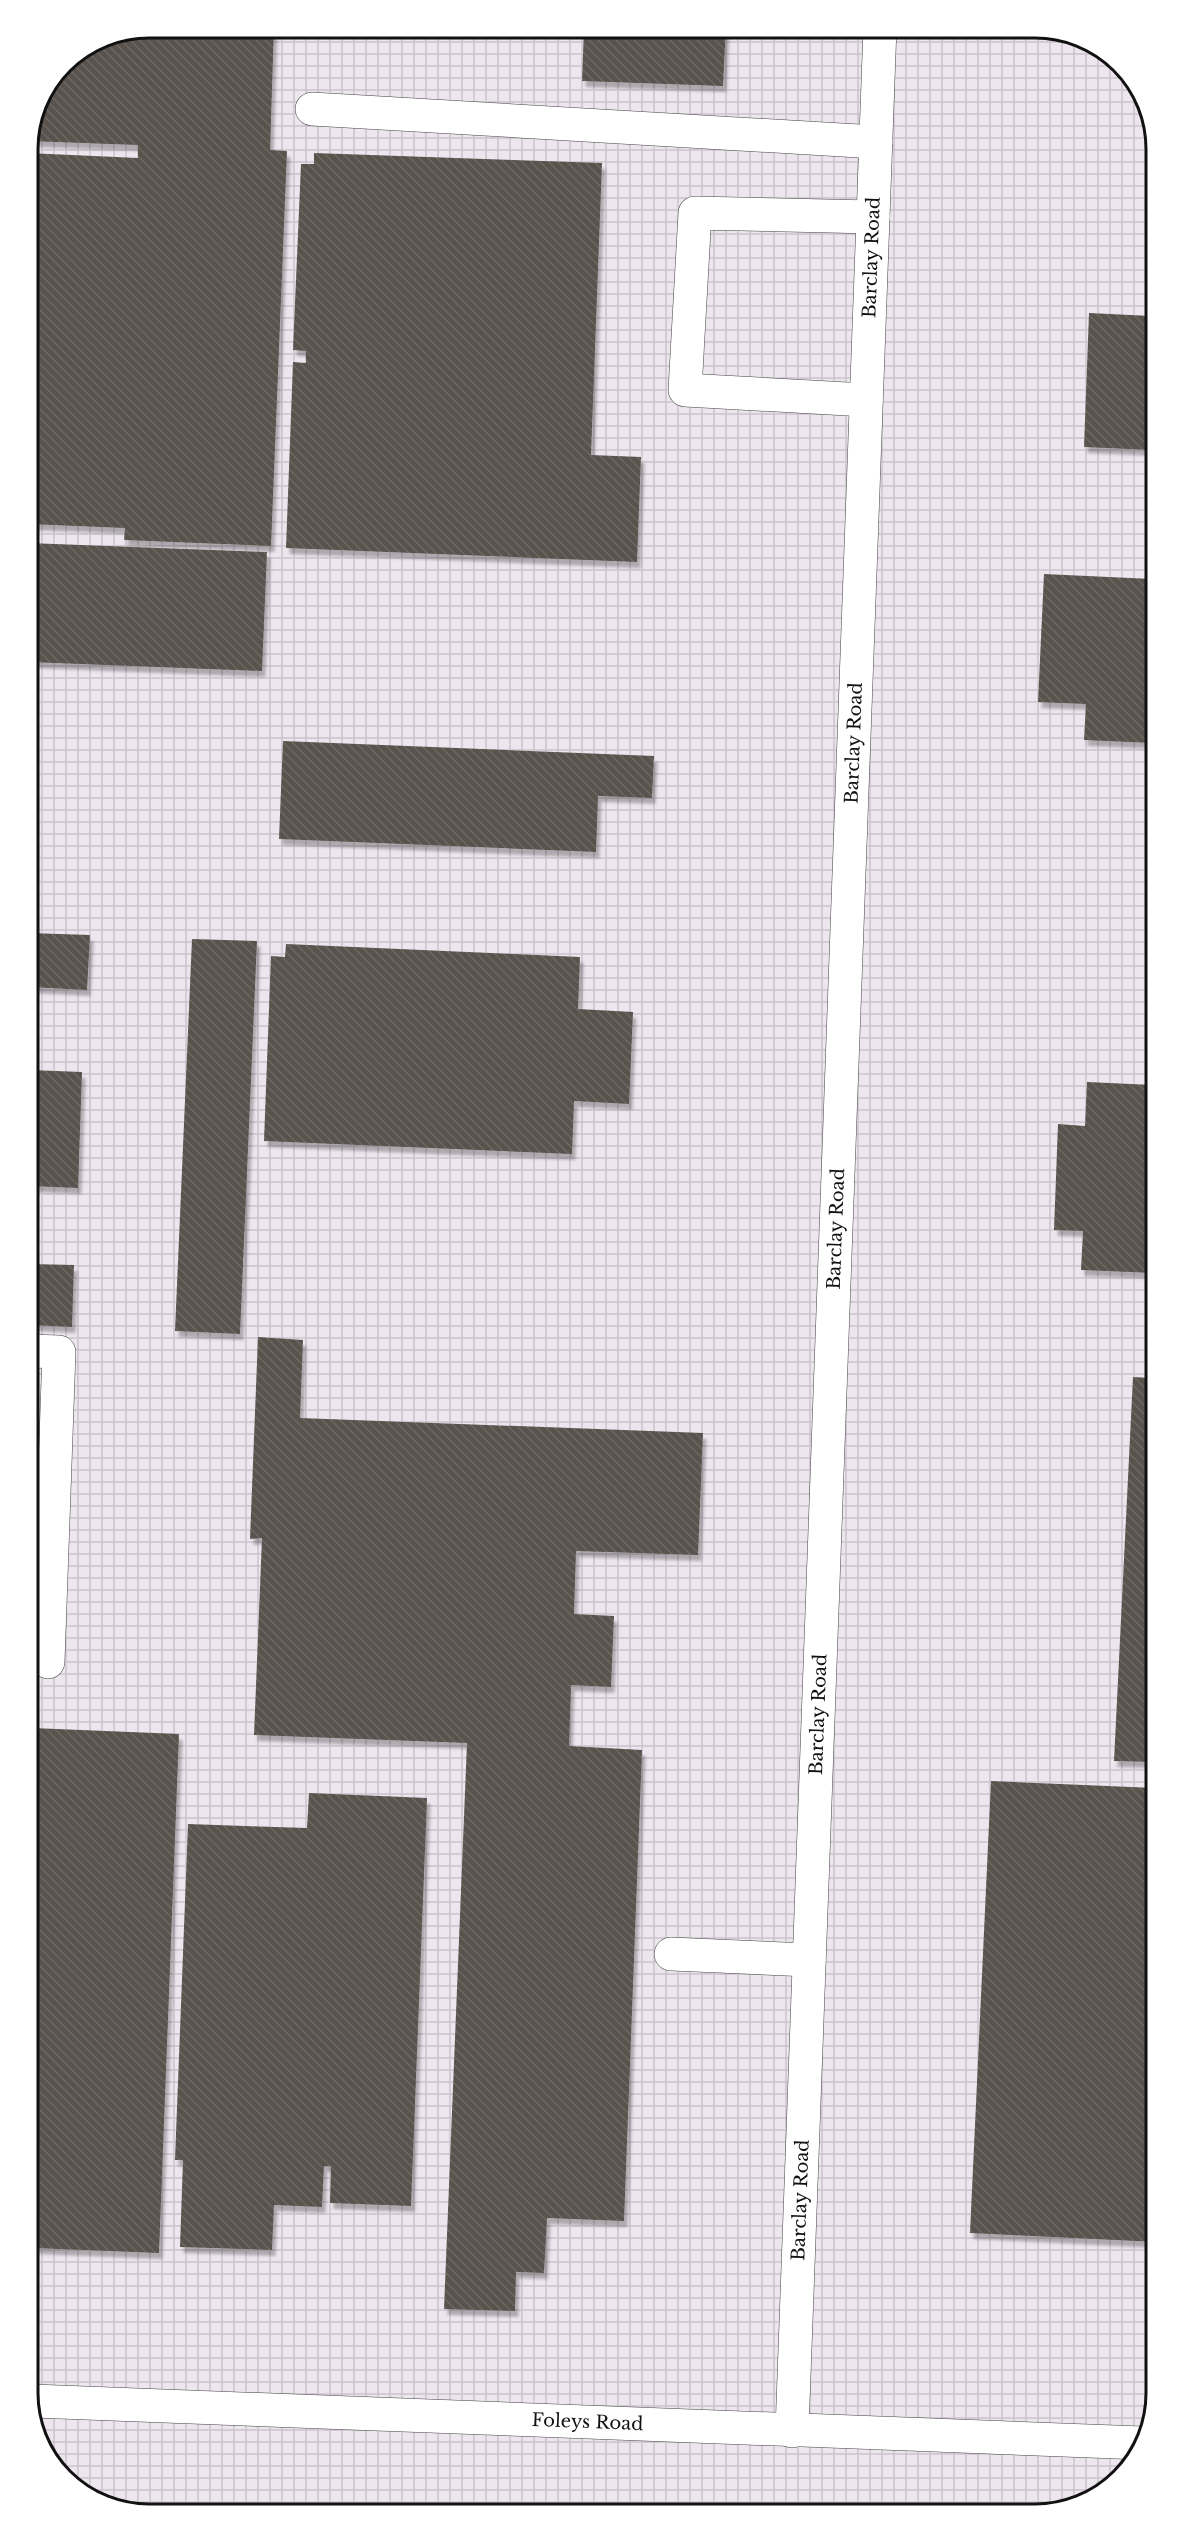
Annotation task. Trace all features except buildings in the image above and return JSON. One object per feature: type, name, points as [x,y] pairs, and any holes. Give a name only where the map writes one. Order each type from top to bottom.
[{"type":"street","name":"Barclay Road","points":[[792,2431],[880,38]]},
{"type":"street","points":[[312,109],[876,142]]},
{"type":"street","points":[[866,400],[685,390],[695,213],[873,217]]},
{"type":"street","points":[[38,1351],[59,1352],[48,1662]]},
{"type":"street","points":[[671,1954],[809,1960]]},
{"type":"street","name":"Foleys Road","points":[[38,2401],[1135,2443]]},
{"type":"shaded area","points":[[136,38],[1043,38],[1071,43],[1103,60],[1124,81],[1138,106],[1146,134],[1147,148],[1147,2393],[1143,2421],[1128,2454],[1109,2476],[1078,2495],[1036,2504],[141,2503],[113,2498],[87,2485],[60,2460],[46,2435],[38,2407],[39,130]]}]
